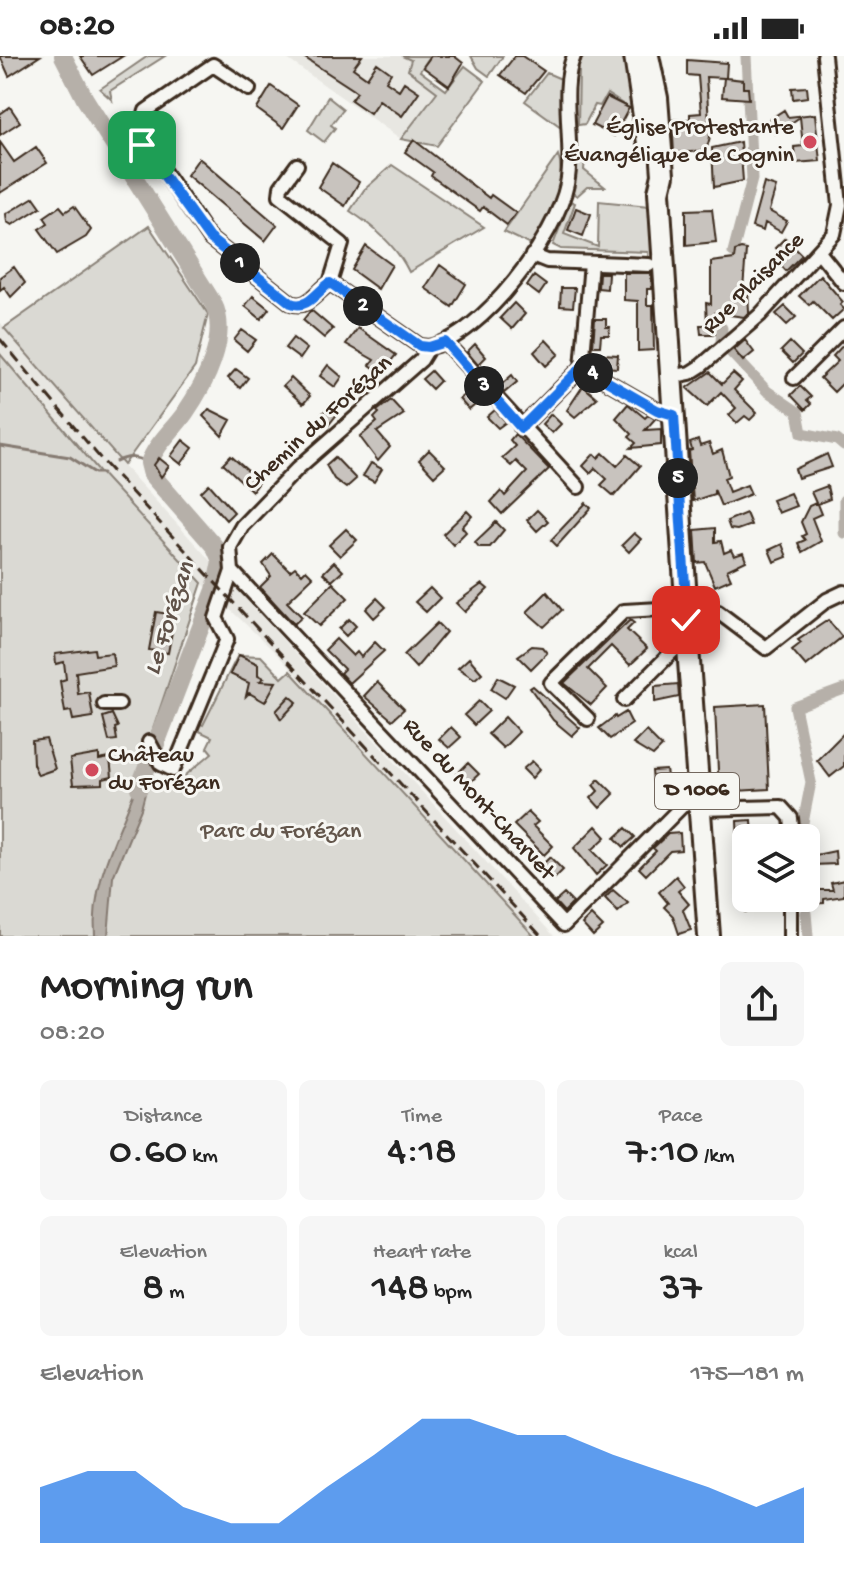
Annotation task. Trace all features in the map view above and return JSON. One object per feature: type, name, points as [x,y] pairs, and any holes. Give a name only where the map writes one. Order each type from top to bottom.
[{"type":"main road","name":"D 1006","points":[[635,56],[651,168],[659,185],[709,936]]},
{"type":"main road","name":"D 1006","points":[[648,56],[657,98],[663,175],[659,185]]},
{"type":"street","name":"Rue Plaisance","points":[[671,377],[690,373],[760,315],[834,234],[842,205],[824,56]]},
{"type":"street","points":[[330,283],[420,346],[429,347],[445,342],[487,311],[532,255],[567,186],[571,58]]},
{"type":"street","points":[[249,89],[213,65],[146,111],[139,126],[142,145],[209,238],[298,306],[308,303],[330,283],[342,244],[280,195],[281,187],[297,165]]},
{"type":"street","points":[[819,252],[844,283]]},
{"type":"street","points":[[532,255],[547,261],[649,265]]},
{"type":"street","points":[[521,428],[582,367],[591,263]]},
{"type":"street","points":[[794,378],[844,328]]},
{"type":"street","points":[[445,342],[578,487]]},
{"type":"street","name":"Chemin du Forézan","points":[[149,742],[161,764],[173,770],[227,639],[216,618],[232,571],[233,542],[265,501],[411,370],[429,347]]},
{"type":"street","points":[[582,367],[657,410],[674,415]]},
{"type":"street","name":"Rue du Mont-Charvet","points":[[232,571],[564,925],[684,804],[698,804]]},
{"type":"street","points":[[588,719],[551,683],[624,611],[718,612],[766,648],[827,600],[844,592]]},
{"type":"street","points":[[624,700],[676,648],[689,646]]},
{"type":"street","points":[[104,704],[119,704]]},
{"type":"street","points":[[698,804],[781,807],[791,818],[792,824]]},
{"type":"street","points":[[790,912],[790,936]]},
{"type":"shaded area","points":[[283,56],[415,56],[408,70],[437,92],[401,139]]},
{"type":"shaded area","points":[[0,322],[112,453],[554,936],[534,936],[276,653],[202,583],[100,472],[0,354]]},
{"type":"shaded area","points":[[143,766],[151,770],[141,809],[113,877],[108,936],[95,936],[98,891]]},
{"type":"green space","points":[[148,56],[165,56],[110,91],[112,100],[100,89]]},
{"type":"green space","points":[[402,56],[430,56],[420,71],[446,90],[465,66],[485,81],[437,146],[401,139],[437,92],[408,70],[411,60]]},
{"type":"green space","points":[[471,56],[503,56],[489,76],[478,68]]},
{"type":"green space","points":[[633,56],[635,112],[607,94],[600,106],[595,105],[585,124],[578,125],[579,67],[583,57]]},
{"type":"green space","points":[[547,73],[561,79],[561,127],[525,101]]},
{"type":"green space","points":[[328,97],[343,109],[331,125],[335,128],[324,142],[308,130]]},
{"type":"green space","points":[[577,153],[585,159],[584,170],[605,187],[587,187],[577,196],[573,193]]},
{"type":"green space","points":[[558,155],[558,190],[549,214],[531,245],[504,232]]},
{"type":"green space","points":[[392,165],[484,227],[409,272],[384,238],[350,211],[364,190]]},
{"type":"green space","points":[[570,201],[575,203],[564,234],[598,247],[599,201],[649,206],[654,261],[648,261],[648,252],[561,249],[553,245]]},
{"type":"green space","points":[[149,226],[208,314],[195,367],[124,465],[4,328]]},
{"type":"green space","name":"Parc du Forézan","points":[[0,354],[100,472],[202,583],[144,756],[153,772],[150,782],[160,784],[167,791],[212,753],[207,747],[212,737],[195,729],[198,723],[203,725],[238,655],[261,656],[282,678],[290,671],[534,936],[0,936]]},
{"type":"building","points":[[0,56],[40,56],[9,76]]},
{"type":"building","points":[[80,56],[123,56],[93,75]]},
{"type":"building","points":[[302,56],[362,56],[353,68],[367,78],[377,63],[391,73],[386,81],[399,90],[404,82],[419,92],[402,116],[379,100],[370,113],[351,100],[357,92]]},
{"type":"building","points":[[431,56],[454,56],[463,63],[449,86],[423,67]]},
{"type":"building","points":[[515,56],[522,56],[544,71],[526,93],[500,75]]},
{"type":"building","points":[[687,60],[727,63],[726,78],[743,80],[743,88],[748,88],[749,99],[722,97],[724,78],[706,77],[710,137],[706,151],[674,153],[672,120],[690,119],[690,114],[701,113],[698,76],[687,75]]},
{"type":"building","points":[[271,86],[298,105],[283,128],[257,109]]},
{"type":"building","points":[[807,87],[808,97],[793,99],[792,88]]},
{"type":"building","points":[[607,97],[629,108],[614,136],[592,125]]},
{"type":"building","points":[[10,107],[20,122],[0,135],[0,114]]},
{"type":"building","name":"Église Protestante Évangélique de Cognin","points":[[784,110],[788,117],[815,114],[820,161],[795,163],[794,147],[803,146],[800,117],[775,134],[767,121]]},
{"type":"building","points":[[414,140],[489,198],[491,195],[516,213],[507,225],[483,207],[480,211],[431,176],[433,172],[405,152]]},
{"type":"building","points":[[0,142],[14,162],[36,147],[47,163],[0,193]]},
{"type":"building","points":[[740,142],[743,181],[714,187],[712,148]]},
{"type":"building","points":[[199,158],[277,225],[265,241],[187,175]]},
{"type":"building","points":[[332,163],[359,182],[345,206],[318,187]]},
{"type":"building","points":[[764,183],[776,187],[769,211],[787,221],[781,232],[765,223],[763,231],[752,227]]},
{"type":"building","points":[[34,197],[41,207],[12,225],[7,222],[6,214]]},
{"type":"building","points":[[60,206],[65,212],[74,206],[91,230],[86,237],[57,254],[39,229],[48,223],[44,217]]},
{"type":"building","points":[[576,208],[591,214],[583,236],[568,230]]},
{"type":"building","points":[[712,209],[716,242],[686,245],[686,210]]},
{"type":"building","points":[[785,238],[802,255],[786,271],[777,261],[782,255],[775,248]]},
{"type":"building","points":[[366,246],[392,265],[378,289],[352,270]]},
{"type":"building","points":[[746,250],[743,290],[748,290],[749,312],[744,317],[715,313],[715,334],[701,334],[700,325],[707,325],[706,303],[711,304],[711,262],[734,259],[735,251]]},
{"type":"building","points":[[440,265],[466,284],[452,307],[425,288]]},
{"type":"building","points":[[14,267],[25,283],[11,297],[4,287],[0,290],[0,277]]},
{"type":"building","points":[[599,273],[608,273],[607,289],[598,288]]},
{"type":"building","points":[[624,273],[651,273],[652,289],[647,289],[647,305],[653,305],[654,350],[638,351],[638,301],[624,300]]},
{"type":"building","points":[[820,275],[843,302],[840,305],[844,309],[832,320],[813,301],[809,305],[799,296]]},
{"type":"building","points":[[534,276],[546,285],[539,295],[527,286]]},
{"type":"building","points":[[561,288],[575,288],[573,307],[560,306]]},
{"type":"building","points":[[253,296],[269,309],[261,319],[245,306]]},
{"type":"building","points":[[514,303],[525,314],[512,329],[500,318]]},
{"type":"building","points":[[785,306],[796,317],[787,325],[776,314]]},
{"type":"building","points":[[311,310],[333,329],[324,338],[303,320]]},
{"type":"building","points":[[595,319],[606,319],[606,327],[610,327],[609,335],[601,335],[600,346],[593,346]]},
{"type":"building","points":[[358,328],[396,355],[381,373],[370,365],[374,360],[346,344]]},
{"type":"building","points":[[242,330],[256,340],[247,351],[234,340]]},
{"type":"building","points":[[293,338],[307,349],[300,359],[285,348]]},
{"type":"building","points":[[546,340],[559,354],[546,366],[534,352]]},
{"type":"building","points":[[745,340],[754,352],[743,361],[734,350]]},
{"type":"building","points":[[790,342],[802,354],[793,363],[781,351]]},
{"type":"building","points":[[475,344],[486,357],[478,365],[467,352]]},
{"type":"building","points":[[844,344],[844,382],[834,392],[820,378],[838,361],[833,356]]},
{"type":"building","points":[[602,354],[618,355],[617,368],[601,367]]},
{"type":"building","points":[[328,365],[342,377],[335,387],[320,376]]},
{"type":"building","points":[[236,369],[248,378],[240,388],[228,378]]},
{"type":"building","points":[[431,371],[440,381],[432,389],[422,379]]},
{"type":"building","points":[[494,372],[503,383],[512,375],[517,382],[504,393],[489,377]]},
{"type":"building","points":[[710,372],[722,384],[733,373],[742,381],[734,390],[757,413],[750,420],[745,416],[737,423],[729,415],[736,408],[721,392],[707,406],[687,388]]},
{"type":"building","points":[[291,378],[310,396],[303,404],[283,386]]},
{"type":"building","points":[[583,386],[597,398],[575,417],[567,410]]},
{"type":"building","points":[[800,386],[811,397],[807,400],[811,404],[805,410],[791,395]]},
{"type":"building","points":[[470,390],[480,401],[469,410],[459,399]]},
{"type":"building","points":[[391,400],[404,414],[377,432],[390,447],[378,461],[360,437],[377,422],[374,418],[379,413],[377,411]]},
{"type":"building","points":[[628,404],[645,418],[648,415],[655,419],[645,430],[661,429],[661,445],[631,448],[636,443],[629,437],[632,434],[616,418]]},
{"type":"building","points":[[329,406],[338,413],[327,427],[318,419]]},
{"type":"building","points":[[209,409],[231,420],[222,436],[203,416]]},
{"type":"building","points":[[495,410],[506,422],[498,428],[487,417]]},
{"type":"building","points":[[551,414],[561,424],[552,433],[542,424]]},
{"type":"building","points":[[515,434],[549,469],[502,514],[491,502],[501,491],[505,496],[527,472],[516,461],[511,466],[502,458],[515,446],[510,440]]},
{"type":"building","points":[[183,440],[193,448],[181,464],[171,456]]},
{"type":"building","points":[[698,440],[700,446],[709,443],[713,454],[722,450],[729,476],[724,478],[729,492],[747,485],[751,494],[721,506],[714,489],[714,494],[693,501],[689,451],[692,450],[690,443]]},
{"type":"building","points":[[429,450],[445,466],[434,476],[419,460]]},
{"type":"building","points":[[603,453],[617,466],[627,455],[640,466],[614,496],[601,485],[607,479],[595,468],[590,473],[583,466],[594,454],[598,458]]},
{"type":"building","points":[[827,454],[832,467],[798,478],[795,469]]},
{"type":"building","points":[[231,456],[259,481],[252,491],[223,464]]},
{"type":"building","points":[[335,457],[356,479],[346,488],[334,479],[326,465]]},
{"type":"building","points":[[159,458],[169,466],[161,477],[154,465]]},
{"type":"building","points":[[371,463],[382,469],[374,482],[363,476]]},
{"type":"building","points":[[209,484],[234,512],[226,520],[201,492]]},
{"type":"building","points":[[827,486],[830,499],[817,504],[821,514],[812,518],[821,541],[802,552],[798,543],[805,540],[802,536],[806,534],[801,522],[809,506],[816,503],[811,492]]},
{"type":"building","points":[[790,493],[796,506],[778,513],[772,500]]},
{"type":"building","points":[[586,503],[591,508],[557,546],[551,540]]},
{"type":"building","points":[[537,510],[548,521],[537,531],[527,520]]},
{"type":"building","points":[[467,511],[472,516],[462,527],[466,532],[453,545],[443,534]]},
{"type":"building","points":[[746,513],[751,525],[730,529],[727,521]]},
{"type":"building","points":[[496,522],[504,530],[490,547],[479,547],[475,542]]},
{"type":"building","points":[[715,528],[715,542],[721,541],[724,553],[731,550],[734,556],[743,553],[746,561],[727,570],[731,579],[715,586],[705,562],[697,563],[695,530]]},
{"type":"building","points":[[346,529],[357,540],[340,556],[329,545]]},
{"type":"building","points":[[634,533],[641,539],[629,552],[622,545]]},
{"type":"building","points":[[782,544],[787,557],[774,562],[769,550]]},
{"type":"building","points":[[273,554],[290,571],[295,567],[302,574],[306,570],[313,577],[287,602],[302,617],[294,624],[260,587],[271,576],[263,564]]},
{"type":"building","points":[[334,562],[343,571],[332,581],[323,573]]},
{"type":"building","points":[[333,583],[348,598],[319,626],[304,612]]},
{"type":"building","points":[[482,584],[488,589],[465,612],[456,603]]},
{"type":"building","points":[[430,588],[440,598],[426,612],[415,602]]},
{"type":"building","points":[[547,592],[562,610],[544,627],[527,612]]},
{"type":"building","points":[[377,598],[386,607],[374,618],[366,609]]},
{"type":"building","points":[[156,612],[175,615],[168,653],[149,650]]},
{"type":"building","points":[[349,619],[356,626],[346,636],[339,629]]},
{"type":"building","points":[[630,620],[634,623],[627,630],[647,649],[630,665],[611,646],[588,669],[607,688],[591,705],[564,683]]},
{"type":"building","points":[[828,620],[842,637],[806,666],[792,650],[801,643],[798,640]]},
{"type":"building","points":[[437,623],[446,632],[416,668],[404,655]]},
{"type":"building","points":[[336,639],[353,656],[357,652],[361,657],[375,642],[384,651],[349,683],[340,673],[344,669],[325,650]]},
{"type":"building","points":[[532,646],[542,647],[547,653],[531,669],[518,656]]},
{"type":"building","points":[[94,649],[95,655],[112,653],[114,666],[76,672],[78,694],[89,692],[93,717],[73,720],[71,711],[65,712],[60,681],[66,679],[64,662],[56,664],[55,654]]},
{"type":"building","points":[[239,655],[258,664],[258,675],[264,678],[260,681],[276,682],[265,702],[249,693],[246,696],[249,683],[230,674]]},
{"type":"building","points":[[469,658],[482,673],[475,679],[458,668]]},
{"type":"building","points":[[498,677],[514,685],[505,698],[491,689]]},
{"type":"building","points":[[377,682],[404,709],[392,720],[364,696]]},
{"type":"building","points":[[678,684],[679,697],[655,702],[655,686]]},
{"type":"building","points":[[533,686],[580,728],[572,736],[553,720],[530,688]]},
{"type":"building","points":[[290,696],[297,702],[281,719],[276,711]]},
{"type":"building","points":[[479,701],[489,711],[474,725],[464,715]]},
{"type":"building","points":[[765,704],[769,789],[719,792],[715,707]]},
{"type":"building","points":[[626,712],[632,724],[610,739],[599,728],[615,716]]},
{"type":"building","points":[[112,714],[118,727],[115,728],[117,740],[109,741],[103,717]]},
{"type":"building","points":[[505,717],[519,732],[503,748],[488,734]]},
{"type":"building","points":[[451,727],[461,737],[449,748],[439,739]]},
{"type":"building","points":[[646,731],[662,747],[653,756],[633,744]]},
{"type":"building","points":[[844,733],[844,766],[830,777],[817,760]]},
{"type":"building","points":[[46,739],[55,769],[38,775],[33,764],[32,741]]},
{"type":"building","name":"Château du Forézan","points":[[99,754],[99,760],[110,758],[112,777],[103,779],[103,784],[73,785],[70,759]]},
{"type":"building","points":[[532,761],[540,769],[532,778],[523,769]]},
{"type":"building","points":[[468,763],[479,774],[467,785],[457,774]]},
{"type":"building","points":[[666,770],[667,776],[671,776],[673,788],[653,784],[652,771]]},
{"type":"building","points":[[599,779],[614,794],[600,808],[591,798],[598,791],[593,785]]},
{"type":"building","points":[[528,812],[538,822],[533,826],[553,846],[544,855],[514,825]]},
{"type":"building","points":[[752,820],[752,824],[737,824],[737,821]]},
{"type":"building","points":[[596,826],[606,837],[592,850],[607,865],[596,875],[574,848]]},
{"type":"building","points":[[626,828],[635,837],[624,847],[615,838]]},
{"type":"building","points":[[680,833],[681,850],[670,851],[646,875],[639,868],[656,851],[653,848],[668,834]]},
{"type":"building","points":[[835,851],[836,864],[820,865],[820,854]]},
{"type":"building","points":[[550,857],[563,870],[554,879],[541,866]]},
{"type":"building","points":[[676,876],[684,886],[678,891],[689,904],[683,910],[691,930],[679,934],[673,916],[664,907],[668,903],[659,892]]},
{"type":"building","points":[[844,880],[844,896],[824,899],[824,903],[820,903],[820,890],[833,890],[831,883]]},
{"type":"building","points":[[613,890],[628,903],[618,912],[605,898]]},
{"type":"building","points":[[564,894],[573,903],[564,912],[555,902]]},
{"type":"building","points":[[591,915],[603,927],[593,936],[582,924]]},
{"type":"waterway","name":"Le Forézan","points":[[63,56],[85,99],[213,303],[219,330],[213,360],[200,388],[149,463],[152,475],[215,547],[221,561],[215,590],[139,788]]},
{"type":"waterway","points":[[733,252],[752,179],[746,56]]},
{"type":"waterway","points":[[722,328],[721,342],[767,391],[798,412],[802,433],[837,440],[844,446]]},
{"type":"waterway","points":[[0,446],[70,457],[95,473],[103,473]]},
{"type":"waterway","points":[[116,462],[133,458],[149,463]]},
{"type":"waterway","points":[[844,500],[844,533]]},
{"type":"waterway","points":[[803,824],[811,782],[795,707],[844,689]]},
{"type":"waterway","points":[[806,913],[808,936]]},
{"type":"railway","points":[[0,339],[101,459],[541,936]]},
{"type":"place","name":"Église Protestante Évangélique de Cognin","points":[[810,142]]},
{"type":"place","name":"Château du Forézan","points":[[92,770]]},
{"type":"route","points":[[142,145],[209,238],[291,303],[298,306],[308,303],[330,283],[420,346],[437,346],[445,342],[521,428],[582,367],[657,410],[674,415],[686,600],[679,605],[678,611],[679,616],[686,620]]}]
